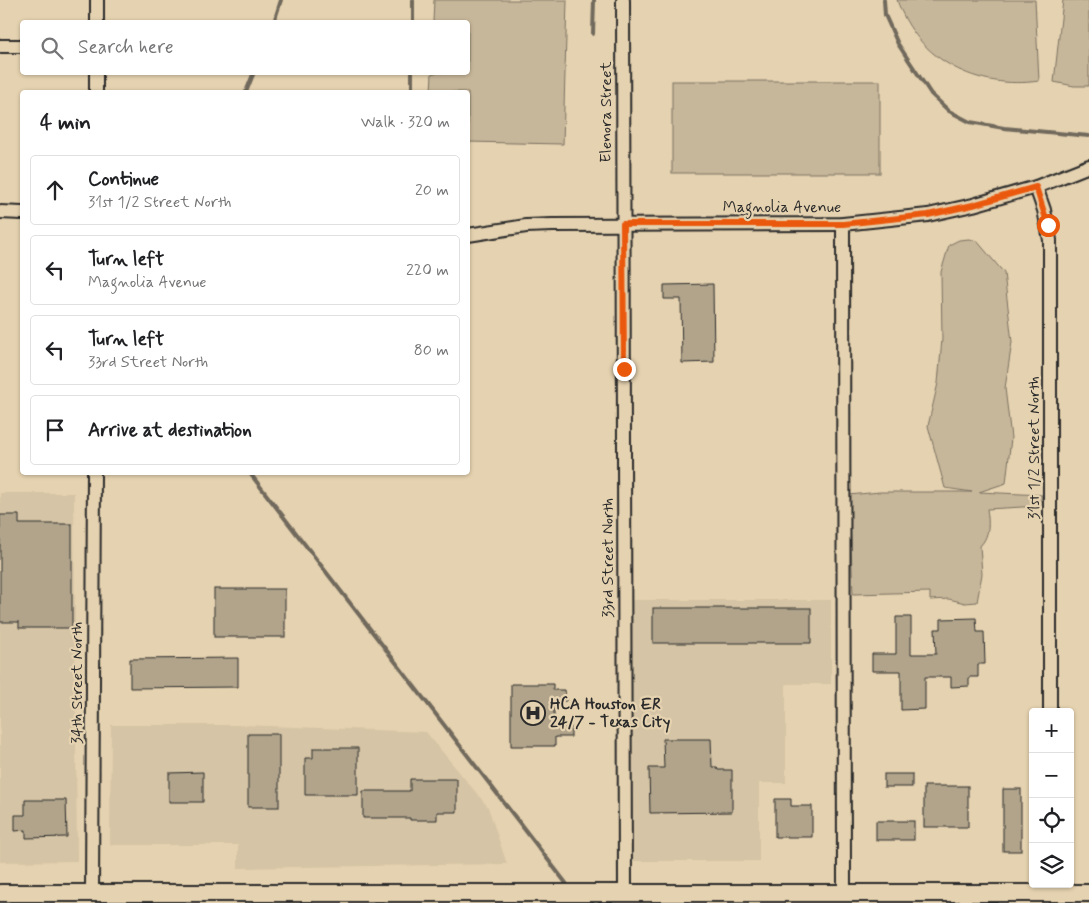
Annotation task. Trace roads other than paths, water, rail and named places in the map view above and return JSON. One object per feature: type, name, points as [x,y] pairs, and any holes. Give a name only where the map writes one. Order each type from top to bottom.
[{"type":"main road","points":[[0,892],[92,893],[121,898],[551,892],[844,893],[883,898],[1051,888],[1089,892]]},
{"type":"street","points":[[97,0],[97,20]]},
{"type":"street","name":"Elenora Street","points":[[623,0],[623,224]]},
{"type":"street","points":[[0,46],[20,46]]},
{"type":"street","points":[[96,75],[96,90]]},
{"type":"street","name":"Magnolia Avenue","points":[[470,235],[531,226],[843,224],[928,215],[973,205],[1036,187],[1089,166]]},
{"type":"street","name":"31st 1/2 Street North","points":[[1036,187],[1044,210],[1050,240],[1050,708]]},
{"type":"street","points":[[0,212],[20,213]]},
{"type":"street","name":"33rd Street North","points":[[623,224],[625,892]]},
{"type":"street","points":[[843,224],[844,893]]},
{"type":"street","name":"34th Street North","points":[[92,893],[94,475]]},
{"type":"waterway","points":[[275,20],[281,0]]},
{"type":"waterway","points":[[413,0],[413,20]]},
{"type":"waterway","points":[[593,34],[594,0]]},
{"type":"waterway","points":[[884,0],[885,15],[898,44],[931,94],[949,111],[970,122],[1004,128],[1089,136]]},
{"type":"waterway","points":[[247,90],[253,75]]},
{"type":"waterway","points":[[412,75],[412,90]]},
{"type":"waterway","points":[[251,475],[569,887]]},
{"type":"place","name":"HCA Houston ER 24/7 - Texas City","points":[[533,713]]}]
